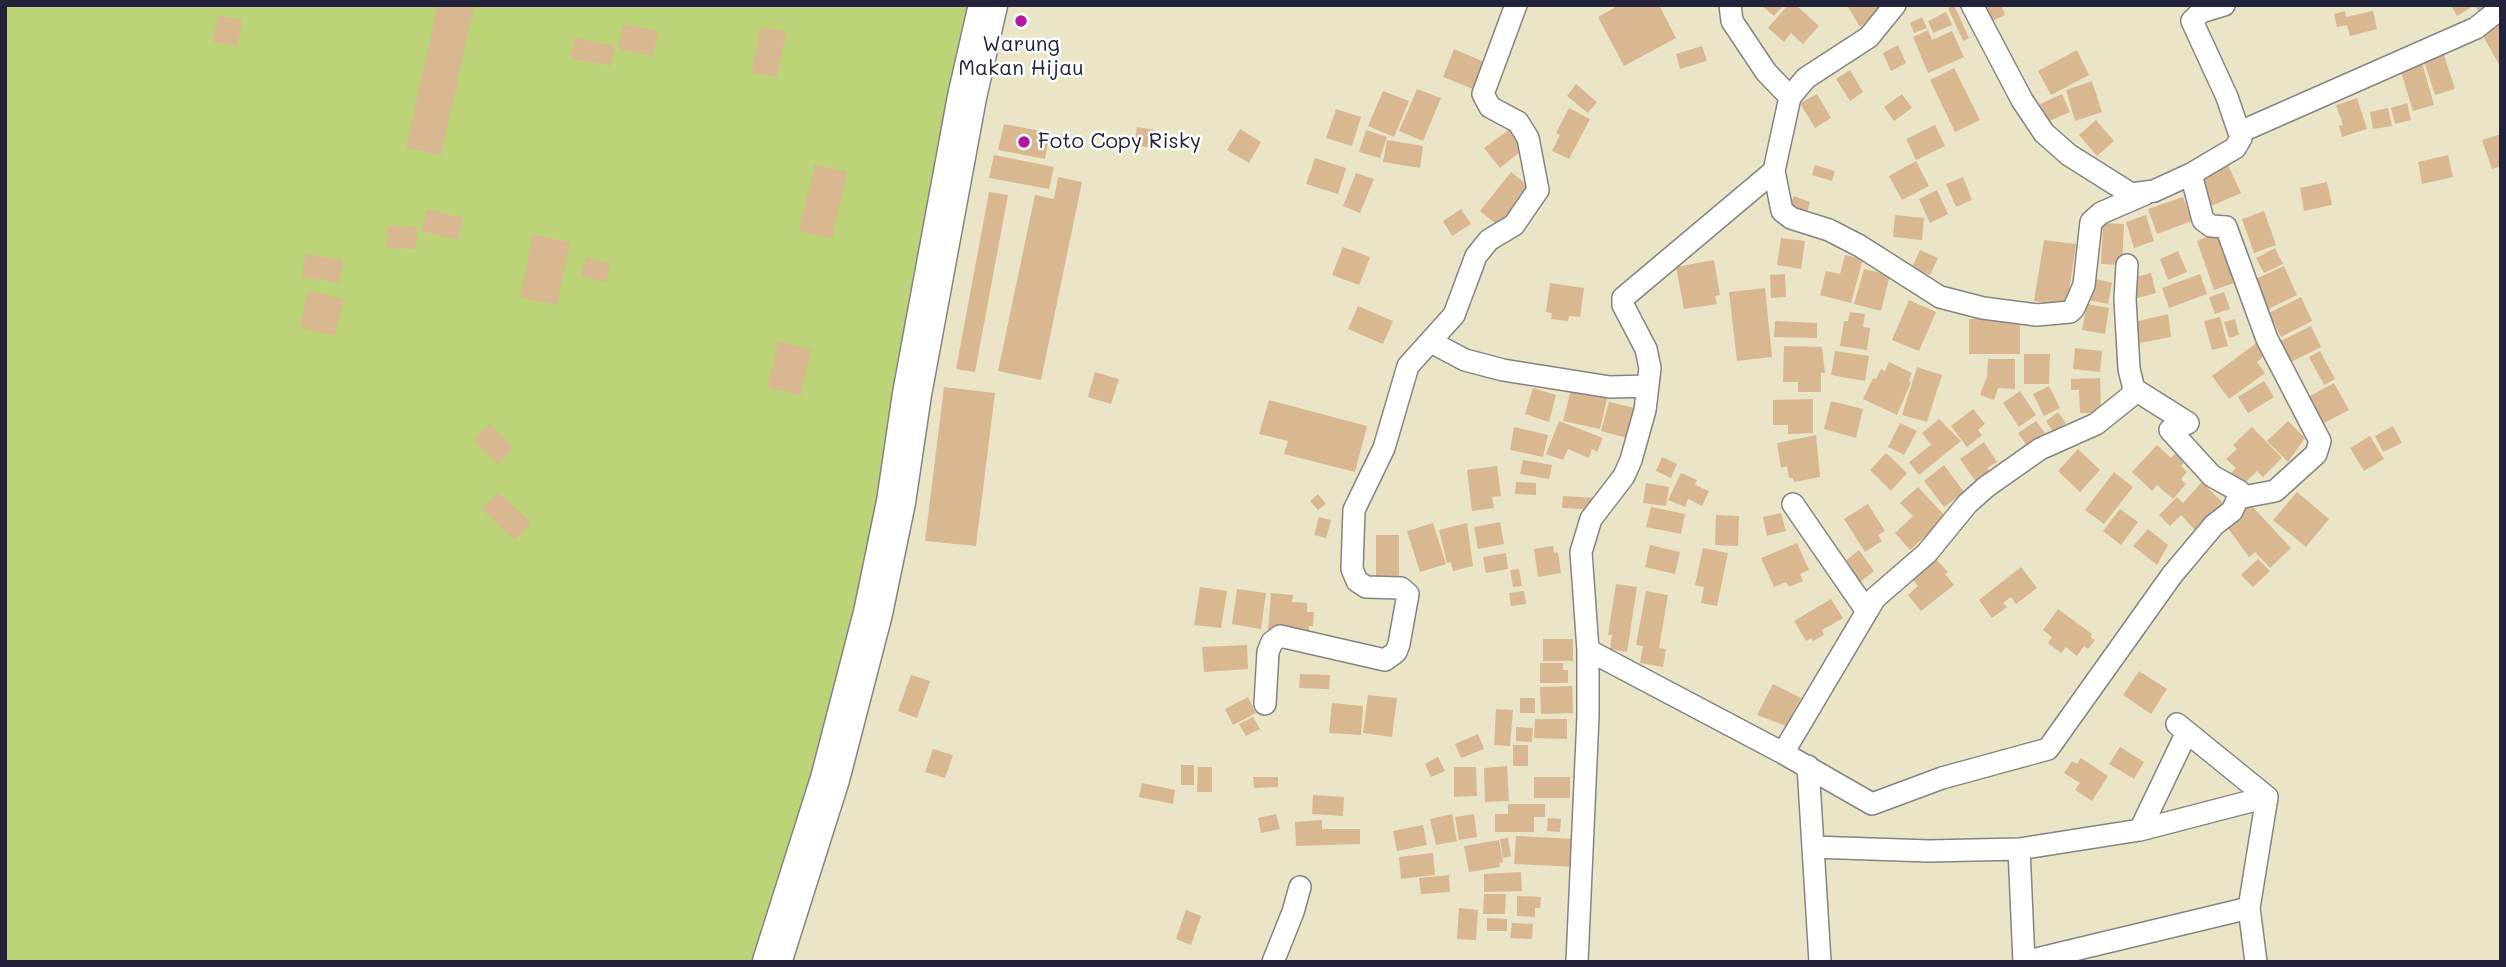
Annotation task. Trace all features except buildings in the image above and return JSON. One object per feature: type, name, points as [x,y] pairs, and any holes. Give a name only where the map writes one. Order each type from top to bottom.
[{"type":"highway","points":[[772,962],[830,779],[867,638],[896,502],[914,381],[967,97],[988,5]]},
{"type":"street","points":[[1265,704],[1268,652],[1272,642],[1280,636],[1385,660],[1396,652],[1408,594],[1401,588],[1366,587],[1357,580],[1352,569],[1354,510],[1384,448],[1408,366],[1454,315],[1476,256],[1489,240],[1514,225],[1538,190],[1528,138],[1518,122],[1490,107],[1483,94],[1516,5]]},
{"type":"street","points":[[1730,5],[1732,21],[1766,72],[1790,97]]},
{"type":"street","points":[[1895,5],[1869,37],[1806,78],[1790,97],[1774,171],[1779,205],[1791,218],[1829,230],[1860,246],[1940,297],[1983,308],[2037,315],[2070,312],[2074,308],[2084,285],[2091,222],[2109,208],[2191,174],[2235,148],[2240,132],[2192,22],[2201,12],[2224,5]]},
{"type":"street","points":[[1972,5],[2022,100],[2044,133],[2069,155],[2108,181],[2131,194],[2145,194]]},
{"type":"street","points":[[2240,132],[2476,29],[2501,8]]},
{"type":"street","points":[[1577,962],[1588,650],[1581,581],[1583,539],[1591,519],[1624,476],[1631,460],[1650,368],[1646,349],[1623,305],[1623,298],[1774,171]]},
{"type":"street","points":[[2191,174],[2203,220],[2211,226],[2226,227],[2267,339],[2320,441],[2316,454],[2275,491],[2238,498]]},
{"type":"street","points":[[1588,650],[1808,766],[1872,804],[1942,778],[2048,749],[2172,575],[2214,525],[2232,512],[2238,498],[2239,491],[2212,476],[2170,430],[2188,423],[2134,389],[2129,369],[2124,299],[2127,265]]},
{"type":"street","points":[[1432,342],[1465,360],[1503,370],[1610,387],[1648,386]]},
{"type":"street","points":[[1783,753],[1866,610],[1894,580],[1927,554],[1967,504],[1986,487],[2040,449],[2096,424],[2127,401],[2134,389]]},
{"type":"street","points":[[1793,504],[1866,610]]},
{"type":"street","points":[[2140,830],[2182,728],[2267,797]]},
{"type":"street","points":[[1808,766],[1820,962]]},
{"type":"street","points":[[1813,847],[1929,851],[2019,849],[2140,830],[2267,797]]},
{"type":"street","points":[[2256,962],[2249,908],[2267,797]]},
{"type":"street","points":[[2019,849],[2024,962],[2249,908]]},
{"type":"street","points":[[1273,962],[1300,887]]},
{"type":"green space","points":[[5,5],[981,5],[887,497],[762,962],[5,962]]},
{"type":"place","name":"Warung Makan Hijau","points":[[1021,21]]},
{"type":"place","name":"Foto Copy Risky","points":[[1024,142]]}]
